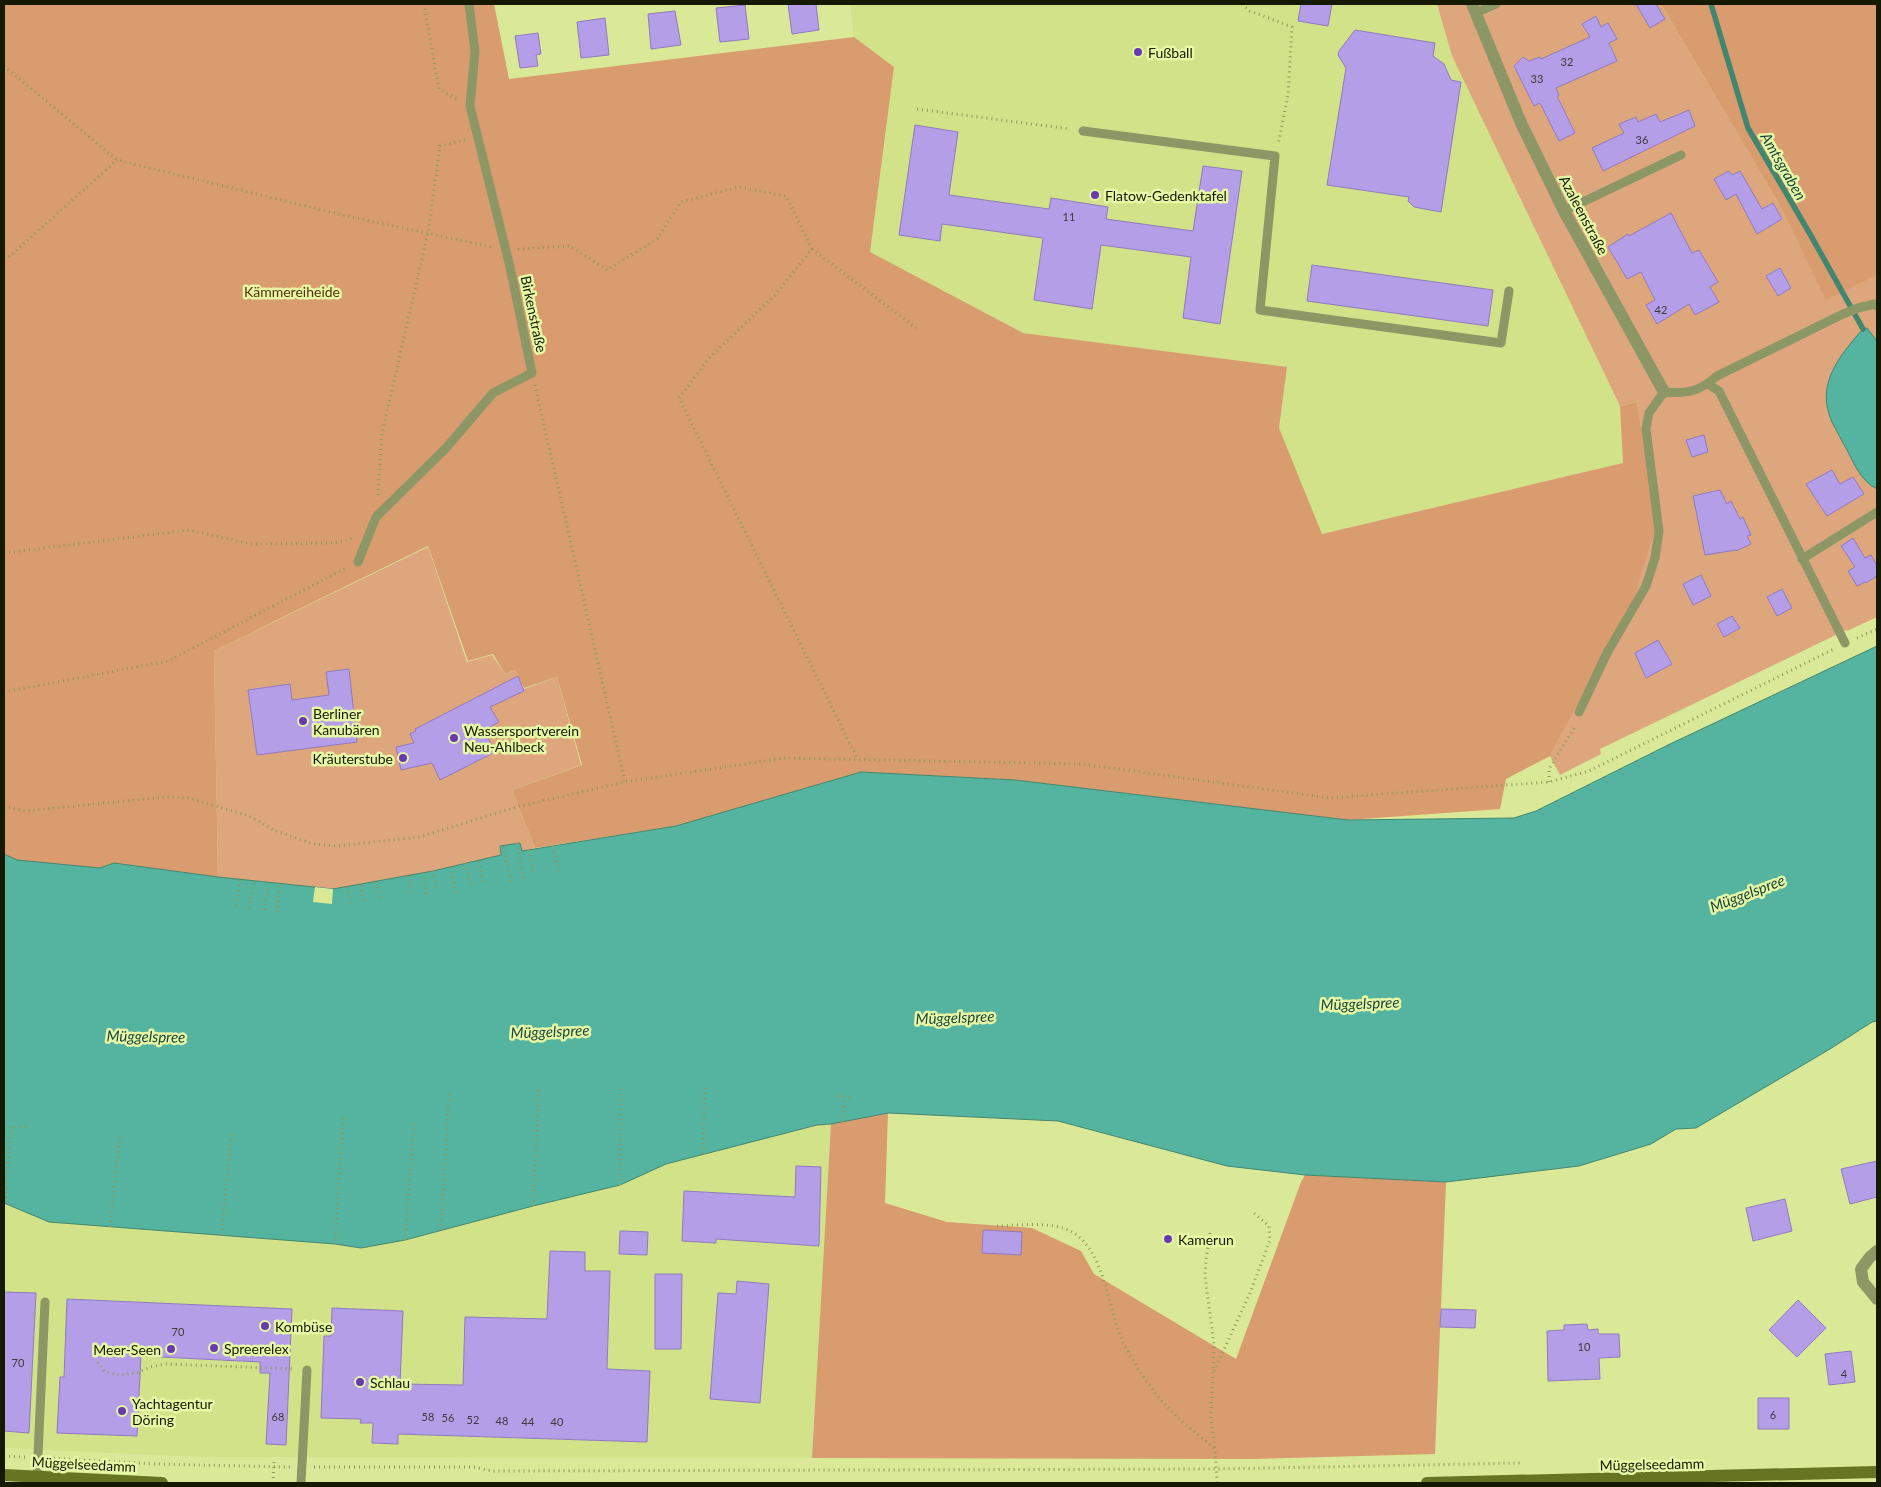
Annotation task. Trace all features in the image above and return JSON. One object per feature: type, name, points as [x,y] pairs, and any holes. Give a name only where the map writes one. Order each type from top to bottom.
[{"type":"main road","name":"Müggelseedamm","points":[[1427,1483],[1877,1472]]},
{"type":"main road","name":"Müggelseedamm","points":[[4,1475],[162,1483]]},
{"type":"street","name":"Azaleenstraße","points":[[1474,9],[1521,123],[1564,211],[1664,392]]},
{"type":"street","points":[[1877,1251],[1861,1268],[1863,1282],[1877,1299]]},
{"type":"lane","name":"Birkenstraße","points":[[358,562],[376,517],[446,448],[493,393],[532,372],[506,250],[470,106],[475,51],[469,4]]},
{"type":"lane","points":[[1474,9],[1496,4]]},
{"type":"lane","points":[[1083,131],[1275,156],[1260,310],[1502,343],[1509,291]]},
{"type":"lane","points":[[1564,211],[1681,155]]},
{"type":"lane","points":[[1579,712],[1607,653],[1646,586],[1655,558],[1659,531],[1646,429],[1649,413],[1664,392],[1683,394],[1708,384],[1717,376],[1843,314],[1858,308],[1875,304],[1877,306]]},
{"type":"lane","points":[[1708,384],[1719,391],[1845,643]]},
{"type":"lane","points":[[1802,559],[1877,512]]},
{"type":"lane","points":[[37,1477],[45,1302]]},
{"type":"lane","points":[[301,1483],[307,1370]]},
{"type":"path","points":[[424,4],[439,89],[470,106]]},
{"type":"path","points":[[1242,4],[1250,11],[1292,27],[1288,95],[1275,156]]},
{"type":"path","points":[[4,66],[118,160],[351,217],[506,250],[570,246],[606,270],[657,239],[681,202],[739,187],[786,196],[812,249],[916,328]]},
{"type":"path","points":[[917,109],[1083,131]]},
{"type":"path","points":[[376,517],[382,433],[428,233],[440,146],[478,137]]},
{"type":"path","points":[[4,259],[10,256],[118,160]]},
{"type":"path","points":[[812,249],[776,295],[710,357],[679,398],[857,758]]},
{"type":"path","points":[[532,372],[625,782]]},
{"type":"path","points":[[4,553],[189,530],[251,544],[334,543],[351,538],[361,538],[366,543]]},
{"type":"path","points":[[4,692],[168,661],[358,562]]},
{"type":"path","points":[[4,806],[25,811],[156,798],[189,798],[249,816],[274,830],[313,844],[338,846],[419,837],[520,806],[625,782],[784,758],[1082,764],[1330,798],[1549,782],[1589,771],[1877,628]]},
{"type":"path","points":[[1549,782],[1549,769],[1579,719],[1579,712]]},
{"type":"path","points":[[517,843],[524,880]]},
{"type":"path","points":[[503,846],[512,884]]},
{"type":"path","points":[[553,846],[558,872]]},
{"type":"path","points":[[529,850],[534,873]]},
{"type":"path","points":[[479,860],[483,882]]},
{"type":"path","points":[[466,863],[471,886]]},
{"type":"path","points":[[451,867],[456,893]]},
{"type":"path","points":[[433,871],[437,891]]},
{"type":"path","points":[[423,873],[427,895]]},
{"type":"path","points":[[408,876],[411,894]]},
{"type":"path","points":[[236,906],[240,880]]},
{"type":"path","points":[[249,908],[254,881]]},
{"type":"path","points":[[264,910],[269,882]]},
{"type":"path","points":[[376,882],[380,898]]},
{"type":"path","points":[[277,912],[280,884]]},
{"type":"path","points":[[361,885],[364,901]]},
{"type":"path","points":[[347,887],[351,903]]},
{"type":"path","points":[[703,1154],[705,1084]]},
{"type":"path","points":[[534,1206],[539,1088]]},
{"type":"path","points":[[620,1185],[622,1088]]},
{"type":"path","points":[[441,1230],[449,1093]]},
{"type":"path","points":[[838,1096],[850,1097]]},
{"type":"path","points":[[842,1122],[845,1097]]},
{"type":"path","points":[[335,1244],[343,1117]]},
{"type":"path","points":[[405,1240],[414,1121]]},
{"type":"path","points":[[5,1203],[11,1127],[27,1127]]},
{"type":"path","points":[[221,1235],[232,1133]]},
{"type":"path","points":[[110,1227],[120,1135]]},
{"type":"path","points":[[1212,1374],[1250,1293],[1270,1240],[1269,1226],[1254,1213]]},
{"type":"path","points":[[997,1226],[1048,1225],[1072,1232],[1089,1247],[1100,1270],[1117,1329],[1134,1362],[1159,1400],[1177,1418],[1215,1449]]},
{"type":"path","points":[[1210,1233],[1205,1276],[1214,1345],[1210,1418],[1215,1449],[1217,1483]]},
{"type":"path","points":[[98,1362],[105,1372],[119,1375],[137,1373],[150,1367],[165,1364],[307,1370]]},
{"type":"path","points":[[4,1456],[155,1464],[273,1467],[474,1467],[492,1471],[1216,1469],[1530,1463]]},
{"type":"path","points":[[273,1483],[274,1462]]},
{"type":"shaded area","points":[[850,4],[1437,4],[1452,56],[1620,406],[1623,463],[1321,534],[1279,428],[1287,367],[1023,333],[870,252],[894,67],[854,37]]},
{"type":"shaded area","points":[[1437,4],[1661,4],[1780,206],[1802,251],[1877,275],[1877,617],[1846,630],[1600,749],[1601,754],[1560,775],[1550,756],[1633,599],[1657,526],[1637,402],[1620,406],[1452,56]]},
{"type":"shaded area","points":[[428,547],[467,662],[492,655],[505,674],[515,670],[524,689],[557,677],[581,765],[512,790],[535,848],[522,851],[520,843],[500,846],[501,855],[433,871],[333,889],[218,877],[214,651]]},
{"type":"shaded area","points":[[831,1124],[812,1458],[199,1457],[4,1448],[4,1203],[49,1222],[335,1244],[361,1248],[405,1240],[620,1185],[666,1164],[817,1125]]},
{"type":"green space","name":"Kämmereiheide","points":[[4,4],[494,4],[509,79],[854,37],[894,67],[870,252],[1023,333],[1287,367],[1279,428],[1322,534],[1623,463],[1620,406],[1637,402],[1657,525],[1634,598],[1550,756],[1506,779],[1500,809],[1348,820],[1015,780],[861,772],[677,826],[535,848],[512,790],[582,765],[557,677],[524,688],[515,670],[505,674],[493,654],[468,661],[428,546],[214,651],[218,877],[114,863],[100,868],[17,860],[4,854]]},
{"type":"green space","points":[[1661,4],[1877,4],[1877,275],[1826,300],[1780,206]]},
{"type":"green space","points":[[888,1113],[885,1203],[947,1222],[1032,1228],[1081,1251],[1094,1274],[1236,1359],[1305,1175],[1446,1182],[1435,1454],[1252,1459],[812,1458],[831,1124]]},
{"type":"water","points":[[1867,328],[1877,341],[1877,489],[1867,482],[1859,472],[1832,422],[1827,408],[1826,396],[1828,383],[1838,361],[1863,329]]},
{"type":"water","name":"Müggelspree","points":[[1877,646],[1877,1021],[1872,1022],[1696,1128],[1676,1129],[1651,1144],[1579,1166],[1446,1182],[1305,1175],[1227,1166],[1058,1121],[888,1113],[817,1125],[666,1164],[620,1185],[405,1240],[361,1248],[335,1244],[49,1222],[4,1203],[4,854],[17,860],[100,868],[114,863],[218,877],[333,889],[433,871],[501,855],[500,846],[520,843],[522,851],[676,826],[861,772],[1015,780],[1348,820],[1514,818],[1536,811],[1668,745]]},
{"type":"pier","points":[[315,887],[333,889],[332,904],[313,902]]},
{"type":"building","points":[[788,4],[816,4],[819,30],[792,34]]},
{"type":"building","points":[[1301,4],[1332,4],[1328,26],[1298,21]]},
{"type":"building","points":[[1636,4],[1656,4],[1665,19],[1650,28]]},
{"type":"building","points":[[745,5],[749,39],[720,42],[716,8]]},
{"type":"building","points":[[675,11],[681,45],[651,49],[648,14]]},
{"type":"building","points":[[1596,16],[1601,27],[1608,23],[1617,39],[1609,43],[1617,61],[1556,88],[1559,95],[1557,96],[1575,133],[1559,141],[1540,103],[1534,106],[1514,66],[1523,57],[1529,61],[1540,57],[1541,59],[1590,37],[1582,24]]},
{"type":"building","points":[[605,18],[609,55],[581,58],[577,22]]},
{"type":"building","points":[[1355,30],[1435,43],[1433,56],[1444,64],[1451,80],[1461,82],[1441,212],[1414,207],[1408,201],[1409,197],[1327,185],[1346,68],[1338,55]]},
{"type":"building","points":[[538,33],[541,54],[536,55],[538,66],[520,68],[515,36]]},
{"type":"building","points":[[1689,110],[1695,126],[1603,171],[1592,148],[1624,133],[1619,124],[1636,117],[1638,122],[1656,114],[1660,122]]},
{"type":"building","points":[[915,125],[958,132],[949,195],[1049,209],[1051,198],[1108,207],[1106,219],[1193,231],[1203,166],[1242,171],[1220,324],[1183,318],[1191,257],[1101,245],[1092,309],[1034,300],[1043,238],[942,224],[940,241],[899,235]]},
{"type":"building","points":[[1729,171],[1732,175],[1740,171],[1762,209],[1773,203],[1782,219],[1757,234],[1736,194],[1726,200],[1714,179]]},
{"type":"building","points":[[1671,213],[1692,253],[1699,250],[1718,282],[1710,287],[1719,302],[1695,315],[1689,304],[1657,324],[1646,305],[1655,300],[1641,272],[1627,279],[1608,247],[1628,234],[1629,236]]},
{"type":"building","points":[[1312,265],[1493,290],[1488,326],[1307,301]]},
{"type":"building","points":[[1780,268],[1791,288],[1778,296],[1766,276]]},
{"type":"building","points":[[1704,435],[1708,452],[1692,457],[1686,440]]},
{"type":"building","points":[[1832,470],[1840,484],[1853,477],[1864,494],[1827,516],[1806,484]]},
{"type":"building","points":[[1720,490],[1727,504],[1731,501],[1740,519],[1743,517],[1751,535],[1747,536],[1751,544],[1736,551],[1705,555],[1693,496]]},
{"type":"building","points":[[1853,538],[1865,558],[1871,555],[1877,566],[1877,576],[1857,586],[1848,571],[1855,567],[1841,546]]},
{"type":"building","points":[[1701,575],[1711,596],[1693,605],[1683,584]]},
{"type":"building","points":[[1782,589],[1792,608],[1777,616],[1767,597]]},
{"type":"building","points":[[1732,616],[1740,628],[1724,637],[1717,624]]},
{"type":"building","points":[[1658,640],[1672,664],[1646,678],[1635,653]]},
{"type":"building","name":"Berliner Kanubären","points":[[349,669],[357,742],[257,755],[248,690],[290,684],[292,700],[329,695],[326,672]]},
{"type":"building","name":"Wassersportverein Neu-Ahlbeck","points":[[518,676],[524,691],[490,707],[499,722],[484,730],[495,752],[440,780],[432,763],[401,770],[396,747],[414,743],[410,734],[416,731],[415,729]]},
{"type":"building","points":[[1877,1161],[1877,1197],[1850,1204],[1841,1169]]},
{"type":"building","points":[[796,1166],[821,1167],[819,1246],[716,1239],[716,1243],[682,1241],[684,1191],[795,1197]]},
{"type":"building","points":[[1785,1199],[1792,1231],[1753,1241],[1746,1208]]},
{"type":"building","points":[[983,1230],[1022,1232],[1021,1255],[982,1253]]},
{"type":"building","points":[[620,1231],[648,1232],[647,1255],[619,1254]]},
{"type":"building","points":[[550,1251],[585,1252],[585,1271],[610,1271],[607,1369],[650,1371],[647,1442],[398,1434],[398,1444],[372,1443],[373,1423],[360,1423],[361,1419],[321,1418],[324,1336],[331,1336],[332,1308],[403,1311],[400,1384],[463,1385],[465,1317],[547,1319]]},
{"type":"building","points":[[655,1274],[682,1274],[681,1349],[655,1349]]},
{"type":"building","points":[[737,1281],[769,1284],[760,1403],[710,1399],[718,1293],[736,1294]]},
{"type":"building","points":[[4,1292],[36,1293],[29,1433],[4,1431]]},
{"type":"building","points":[[67,1299],[292,1309],[286,1445],[266,1444],[270,1373],[260,1373],[260,1362],[141,1356],[137,1436],[57,1433],[60,1377],[64,1377]]},
{"type":"building","points":[[1798,1300],[1826,1328],[1797,1357],[1769,1330]]},
{"type":"building","points":[[1441,1309],[1476,1310],[1475,1328],[1440,1327]]},
{"type":"building","points":[[1587,1324],[1588,1330],[1598,1329],[1598,1334],[1619,1334],[1620,1357],[1599,1358],[1600,1379],[1548,1381],[1547,1331],[1564,1330],[1564,1325]]},
{"type":"building","points":[[1851,1351],[1855,1382],[1829,1385],[1825,1354]]},
{"type":"building","points":[[1758,1398],[1789,1398],[1789,1429],[1758,1429]]},
{"type":"waterway","name":"Amtsgraben","points":[[1711,4],[1748,128],[1863,329]]},
{"type":"place","name":"Fußball","points":[[1138,52]]},
{"type":"place","name":"Flatow-Gedenktafel","points":[[1095,195]]},
{"type":"place","name":"Berliner Kanubären","points":[[303,721]]},
{"type":"place","name":"Wassersportverein Neu-Ahlbeck","points":[[454,738]]},
{"type":"place","name":"Kräuterstube","points":[[403,758]]},
{"type":"place","name":"Kamerun","points":[[1168,1239]]},
{"type":"place","name":"Kombüse","points":[[265,1326]]},
{"type":"place","name":"Spreerelex","points":[[214,1348]]},
{"type":"place","name":"Meer-Seen","points":[[171,1349]]},
{"type":"place","name":"Schlau","points":[[360,1382]]},
{"type":"place","name":"Yachtagentur Döring","points":[[122,1411]]}]
